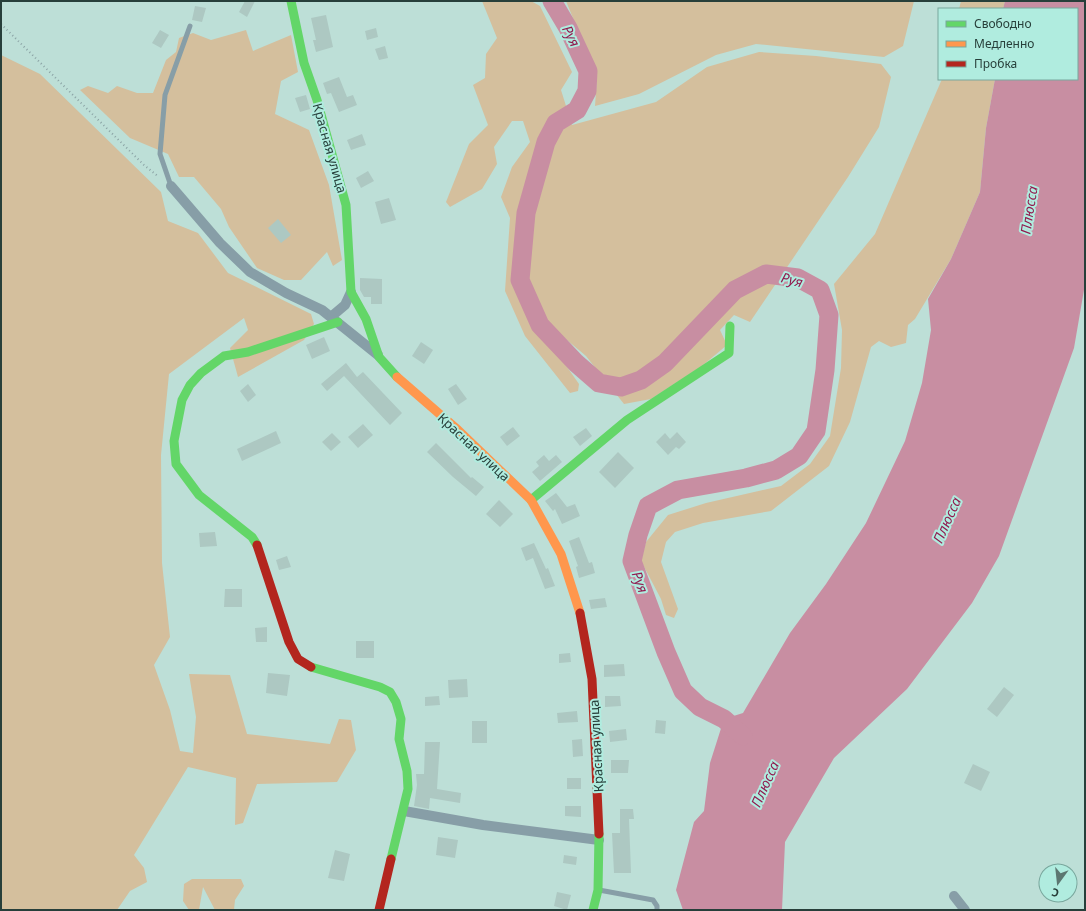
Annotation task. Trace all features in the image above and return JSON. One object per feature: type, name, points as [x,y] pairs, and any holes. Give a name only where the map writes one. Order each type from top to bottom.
[{"type":"street","name":"Красная улица","points":[[291,1],[304,63],[317,100],[346,205],[351,292],[366,319],[379,357],[394,375],[458,430],[531,500],[561,554],[581,615],[592,679],[599,840],[598,890],[593,910]]},
{"type":"street","points":[[171,186],[220,243],[250,272],[335,319],[379,357]]},
{"type":"street","points":[[351,292],[345,305],[335,319],[248,352],[224,356],[201,373],[190,385],[182,400],[174,442],[176,464],[199,495],[252,537],[259,549],[289,642],[298,659],[306,665],[320,670],[380,687],[390,692],[396,702],[401,718],[400,739],[407,771],[408,789],[404,811],[398,827],[391,864],[379,910]]},
{"type":"street","points":[[531,500],[627,420],[729,352],[730,326]]},
{"type":"street","points":[[404,811],[483,826],[599,840]]},
{"type":"street","points":[[954,896],[965,910]]},
{"type":"lane","points":[[171,186],[160,154],[165,95],[190,26]]},
{"type":"lane","points":[[598,890],[653,900],[657,906],[657,910]]},
{"type":"path","points":[[1,24],[144,165],[171,186]]},
{"type":"shaded area","points":[[482,1],[531,1],[540,6],[572,72],[561,90],[572,125],[656,102],[707,67],[759,52],[816,56],[881,64],[891,77],[879,127],[848,177],[750,322],[734,315],[720,330],[727,345],[702,366],[651,399],[624,404],[586,356],[555,330],[550,339],[560,357],[579,384],[578,391],[570,393],[525,336],[505,291],[510,218],[501,197],[512,167],[530,142],[523,121],[512,121],[494,147],[497,164],[482,189],[450,207],[446,202],[469,144],[488,125],[473,85],[485,78],[486,54],[497,38]]},
{"type":"shaded area","points":[[566,1],[914,1],[903,46],[884,57],[756,44],[716,55],[639,94],[595,106],[597,77]]},
{"type":"shaded area","points":[[961,1],[1005,1],[1003,8],[959,8]]},
{"type":"shaded area","points":[[246,30],[253,51],[291,35],[298,72],[281,81],[275,114],[309,130],[329,185],[342,260],[333,266],[327,252],[301,280],[284,280],[257,268],[229,227],[221,209],[194,177],[179,177],[168,154],[130,138],[80,90],[88,86],[108,93],[117,86],[137,93],[153,93],[166,60],[176,52],[179,38],[193,33],[211,40]]},
{"type":"shaded area","points":[[1,55],[40,74],[161,192],[168,221],[198,233],[228,273],[311,314],[314,324],[304,340],[238,377],[230,348],[248,330],[244,318],[169,374],[161,455],[162,563],[170,637],[154,665],[170,710],[180,751],[193,753],[196,717],[189,674],[230,675],[247,734],[330,744],[339,719],[351,720],[356,750],[337,782],[257,784],[243,823],[235,825],[236,778],[188,767],[134,855],[144,868],[147,882],[130,891],[117,910],[1,910]]},
{"type":"shaded area","points":[[942,80],[995,80],[986,128],[980,192],[951,259],[915,319],[908,325],[906,343],[891,347],[879,341],[871,347],[850,422],[829,466],[771,511],[703,523],[675,532],[666,542],[661,562],[678,609],[674,618],[666,615],[661,599],[641,561],[646,542],[668,515],[706,503],[781,486],[810,464],[830,436],[841,368],[842,330],[834,284],[875,234]]},
{"type":"shaded area","points":[[192,879],[241,879],[244,886],[235,900],[234,910],[215,910],[203,887],[199,910],[189,910],[183,901],[184,884]]},
{"type":"water","name":"Плюсса","points":[[1005,1],[1085,1],[1085,284],[1074,348],[999,556],[972,603],[907,689],[834,758],[785,842],[782,910],[683,910],[676,890],[694,822],[704,811],[710,763],[724,719],[743,713],[790,633],[826,584],[866,523],[905,441],[922,383],[931,330],[928,299],[951,259],[980,192],[986,128],[995,80],[1078,80],[1078,8],[1003,8]]},
{"type":"building","points":[[245,1],[255,1],[247,17],[239,12]]},
{"type":"building","points":[[195,6],[206,8],[202,22],[192,20]]},
{"type":"building","points":[[326,15],[333,47],[316,52],[313,40],[316,40],[311,18]]},
{"type":"building","points":[[376,28],[378,37],[367,40],[365,31]]},
{"type":"building","points":[[160,30],[169,35],[161,48],[152,43]]},
{"type":"building","points":[[385,46],[388,58],[379,60],[375,49]]},
{"type":"building","points":[[339,77],[347,97],[353,95],[357,105],[339,112],[331,93],[327,94],[323,83]]},
{"type":"building","points":[[306,95],[310,109],[300,112],[295,98]]},
{"type":"building","points":[[362,134],[366,145],[351,150],[347,140]]},
{"type":"building","points":[[368,171],[374,181],[361,188],[356,178]]},
{"type":"building","points":[[389,198],[396,220],[381,224],[375,202]]},
{"type":"building","points":[[278,219],[291,235],[281,243],[268,228]]},
{"type":"building","points":[[360,278],[382,279],[382,304],[371,304],[371,297],[364,297],[360,290]]},
{"type":"building","points":[[324,337],[330,351],[312,359],[306,345]]},
{"type":"building","points":[[421,342],[433,350],[424,364],[412,356]]},
{"type":"building","points":[[346,363],[357,377],[363,372],[402,413],[390,425],[344,376],[327,391],[321,384]]},
{"type":"building","points":[[248,384],[256,395],[248,402],[240,391]]},
{"type":"building","points":[[456,384],[467,399],[458,405],[448,389]]},
{"type":"building","points":[[363,424],[373,435],[358,448],[348,437]]},
{"type":"building","points":[[513,427],[520,436],[507,446],[500,437]]},
{"type":"building","points":[[586,428],[592,436],[580,446],[573,437]]},
{"type":"building","points":[[276,431],[281,443],[242,461],[237,449]]},
{"type":"building","points":[[677,432],[686,442],[679,449],[676,447],[668,455],[656,442],[665,433],[670,439]]},
{"type":"building","points":[[332,433],[341,442],[331,451],[322,442]]},
{"type":"building","points":[[436,443],[471,478],[472,477],[484,487],[476,496],[453,477],[427,452]]},
{"type":"building","points":[[618,452],[634,468],[615,488],[599,472]]},
{"type":"building","points":[[544,455],[549,461],[556,455],[562,462],[540,481],[532,472],[539,466],[536,462]]},
{"type":"building","points":[[556,493],[567,507],[575,504],[580,516],[562,524],[555,509],[553,511],[545,501]]},
{"type":"building","points":[[499,500],[513,514],[500,527],[486,514]]},
{"type":"building","points":[[215,532],[217,546],[200,547],[199,533]]},
{"type":"building","points":[[579,537],[589,563],[592,562],[595,573],[579,578],[576,567],[578,566],[569,541]]},
{"type":"building","points":[[534,543],[546,569],[548,568],[555,586],[545,589],[533,558],[526,561],[521,548]]},
{"type":"building","points":[[287,556],[291,567],[279,570],[276,560]]},
{"type":"building","points":[[225,589],[242,589],[242,607],[224,607]]},
{"type":"building","points":[[605,598],[607,607],[591,609],[589,600]]},
{"type":"building","points":[[267,627],[267,642],[256,642],[255,628]]},
{"type":"building","points":[[356,641],[374,641],[374,658],[356,658]]},
{"type":"building","points":[[570,653],[571,662],[559,663],[559,654]]},
{"type":"building","points":[[624,664],[625,676],[604,677],[604,665]]},
{"type":"building","points":[[268,673],[290,675],[287,696],[266,693]]},
{"type":"building","points":[[467,679],[468,697],[449,698],[448,680]]},
{"type":"building","points":[[1004,687],[1014,695],[997,717],[987,709]]},
{"type":"building","points":[[439,696],[440,705],[425,706],[425,697]]},
{"type":"building","points":[[605,696],[620,696],[621,706],[605,707]]},
{"type":"building","points":[[577,711],[578,722],[558,723],[557,713]]},
{"type":"building","points":[[656,720],[666,721],[665,734],[655,733]]},
{"type":"building","points":[[472,721],[487,721],[487,743],[472,743]]},
{"type":"building","points":[[626,729],[627,740],[610,742],[609,731]]},
{"type":"building","points":[[582,739],[583,756],[573,757],[572,740]]},
{"type":"building","points":[[425,742],[440,742],[437,789],[461,793],[460,803],[430,798],[429,809],[414,806],[417,785],[416,774],[424,774]]},
{"type":"building","points":[[611,760],[629,760],[628,773],[611,773]]},
{"type":"building","points":[[973,764],[990,772],[981,791],[964,783]]},
{"type":"building","points":[[567,778],[581,778],[581,789],[567,789]]},
{"type":"building","points":[[565,806],[581,806],[581,817],[565,816]]},
{"type":"building","points":[[620,809],[633,809],[634,819],[629,819],[631,873],[614,873],[612,833],[620,833]]},
{"type":"building","points":[[438,837],[458,840],[455,858],[436,855]]},
{"type":"building","points":[[335,850],[350,854],[344,881],[328,878]]},
{"type":"building","points":[[564,855],[577,857],[576,865],[563,863]]},
{"type":"building","points":[[557,892],[571,895],[567,910],[554,906]]},
{"type":"waterway","name":"Руя","points":[[552,1],[568,28],[588,71],[587,91],[577,110],[556,123],[546,142],[526,213],[520,280],[540,325],[576,363],[599,383],[621,387],[641,380],[665,363],[735,290],[766,274],[798,278],[820,290],[829,315],[825,370],[816,431],[799,456],[776,470],[746,478],[678,490],[648,506],[638,535],[632,561],[666,652],[683,691],[700,707],[724,719],[743,736]]},
{"type":"traffic: fast","points":[[291,1],[304,63],[317,100],[346,205],[351,292],[366,319],[379,357],[397,377]]},
{"type":"traffic: fast","points":[[257,545],[252,537],[199,495],[176,464],[174,441],[182,400],[190,385],[201,373],[224,356],[248,352],[338,322]]},
{"type":"traffic: fast","points":[[531,500],[627,420],[729,353],[730,326]]},
{"type":"traffic: fast","points":[[311,667],[380,687],[390,692],[396,702],[401,719],[399,739],[407,771],[408,789],[391,859]]},
{"type":"traffic: fast","points":[[593,910],[598,890],[599,834]]},
{"type":"traffic: slow","points":[[397,377],[458,430],[531,500],[561,554],[580,613]]},
{"type":"traffic: jam","points":[[257,545],[289,642],[298,659],[311,667]]},
{"type":"traffic: jam","points":[[580,613],[592,679],[599,834]]},
{"type":"traffic: jam","points":[[379,910],[391,859]]}]
